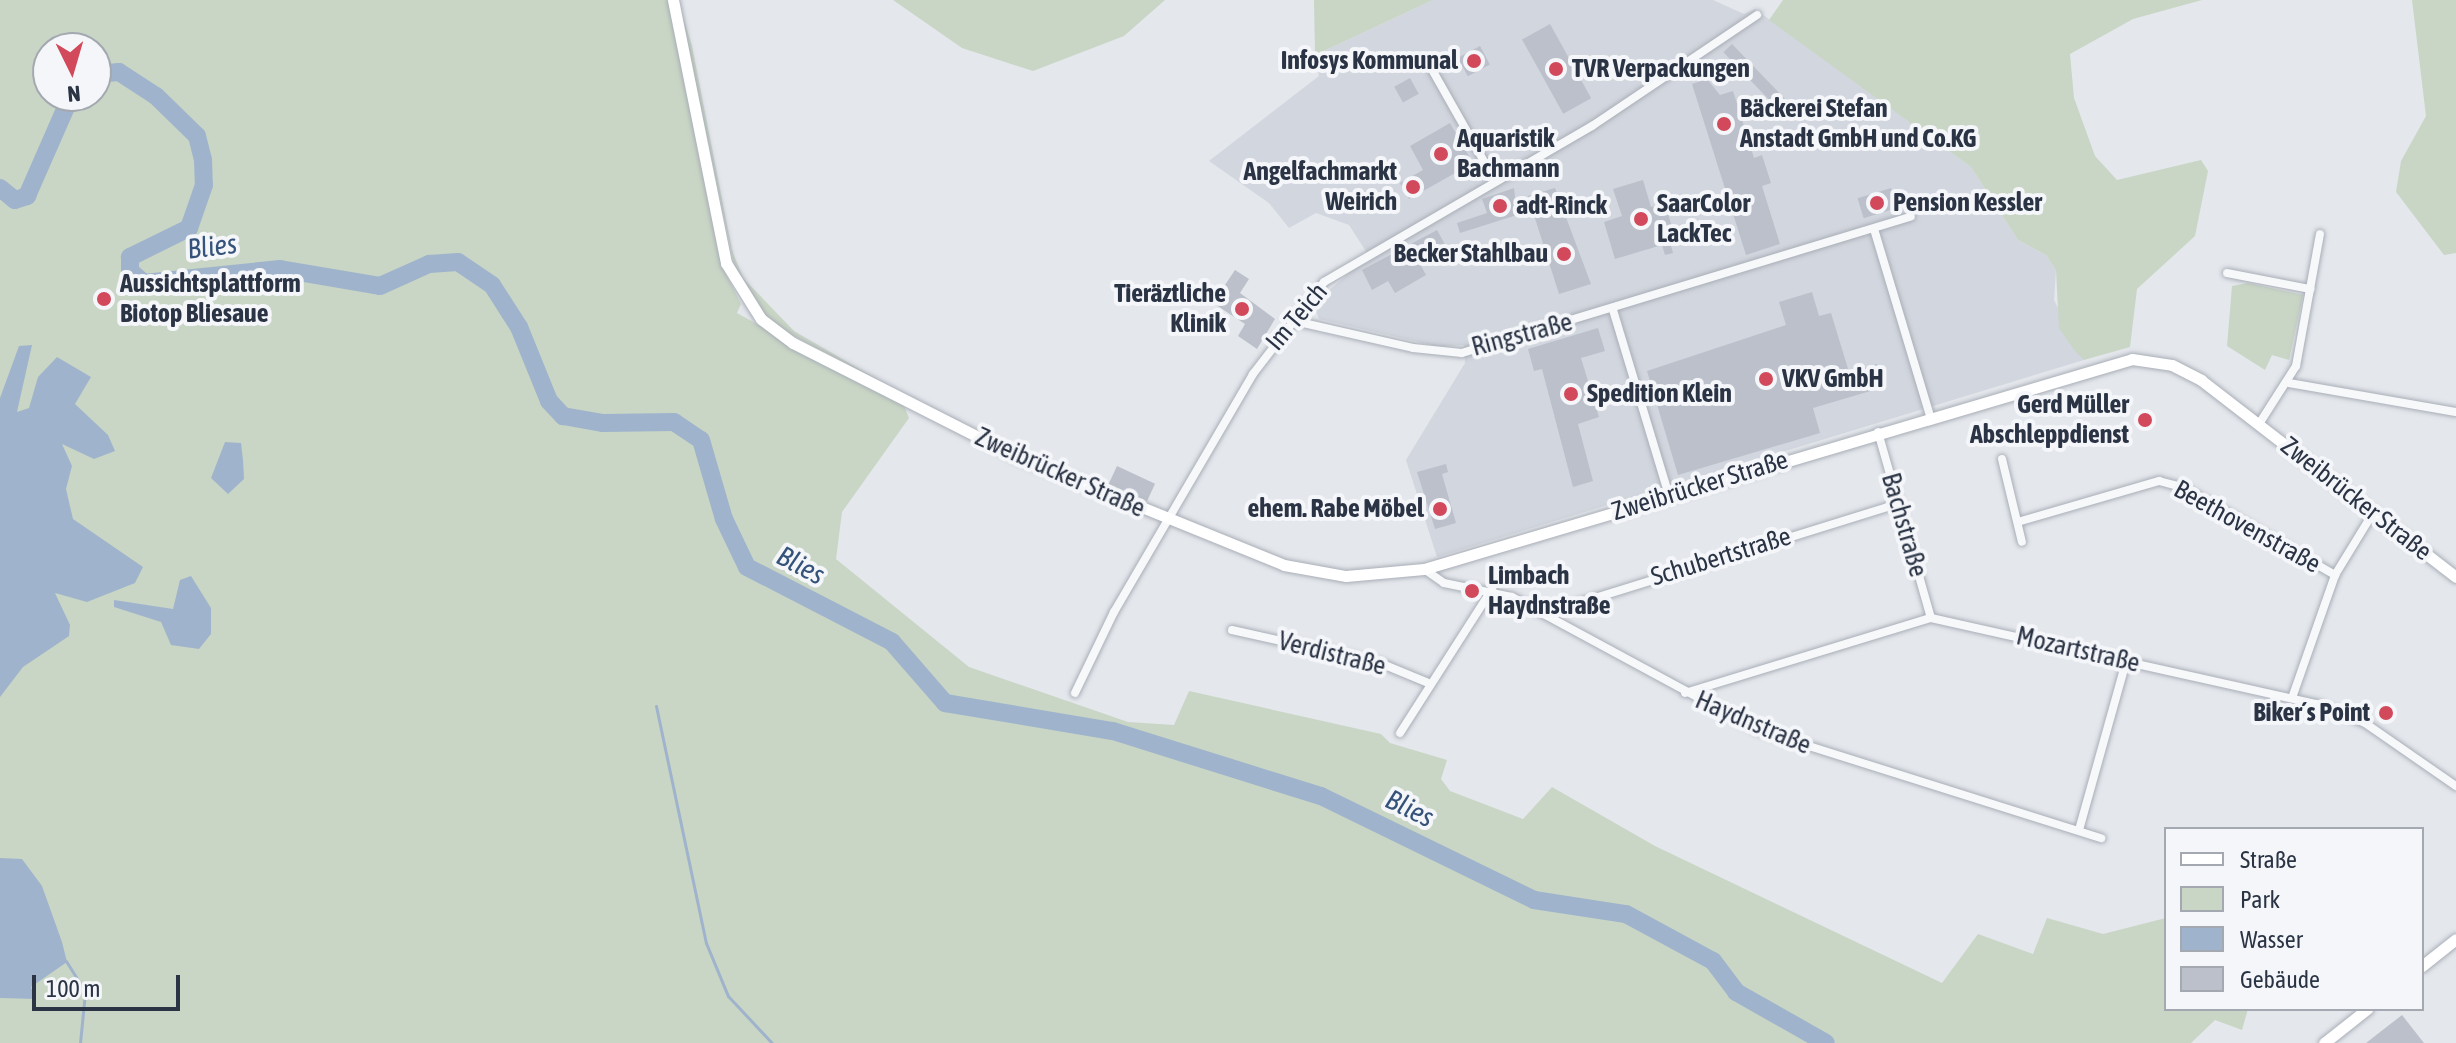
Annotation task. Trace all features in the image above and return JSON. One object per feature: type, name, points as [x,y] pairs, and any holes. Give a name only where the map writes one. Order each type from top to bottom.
[{"type":"street","name":"Zweibrücker Straße","points":[[673,0],[716,223],[740,294],[777,333],[902,400],[1169,521],[1305,571],[1358,576],[1424,569],[2111,362],[2147,360],[2188,372],[2456,577]]},
{"type":"street","name":"Im Teich","points":[[1075,693],[1114,612],[1290,320],[1347,265],[1666,80],[1757,15]]},
{"type":"street","points":[[1430,66],[1495,181]]},
{"type":"street","name":"Ringstraße","points":[[1290,320],[1413,348],[1462,353],[1613,310],[1911,217]]},
{"type":"street","points":[[1874,229],[1930,416]]},
{"type":"street","points":[[2259,424],[2289,383],[2320,234]]},
{"type":"street","points":[[2227,273],[2310,289]]},
{"type":"street","points":[[1613,310],[1669,495]]},
{"type":"street","points":[[2289,383],[2456,412]]},
{"type":"street","name":"Bachstraße","points":[[1878,432],[1931,618]]},
{"type":"street","points":[[2002,459],[2021,521],[2022,542]]},
{"type":"street","name":"Beethovenstraße","points":[[2021,521],[2159,481],[2182,487],[2335,575]]},
{"type":"street","name":"Schubertstraße","points":[[1544,614],[1898,504]]},
{"type":"street","points":[[2292,698],[2335,575],[2373,513]]},
{"type":"street","name":"Haydnstraße","points":[[1424,569],[1444,583],[1492,589],[1544,614],[1685,693],[1802,746],[2101,838]]},
{"type":"street","points":[[1400,733],[1492,589]]},
{"type":"street","name":"Mozartstraße","points":[[1685,693],[1931,618],[2292,698],[2365,723],[2456,786]]},
{"type":"street","name":"Verdistraße","points":[[1232,630],[1380,663],[1431,684]]},
{"type":"street","points":[[2079,830],[2126,662]]},
{"type":"street","points":[[2424,964],[2456,939]]},
{"type":"street","points":[[2324,1043],[2364,1011]]},
{"type":"shaded area","points":[[1433,0],[1713,0],[1744,14],[1755,9],[1971,167],[2018,240],[2046,255],[2056,270],[2054,300],[2084,360],[1437,557],[1406,460],[1465,363],[1464,345],[1440,347],[1319,319],[1313,304],[1369,256],[1349,225],[1316,213],[1289,228],[1269,203],[1209,161],[1319,76],[1315,55]]},
{"type":"green space","points":[[0,0],[669,0],[723,268],[741,304],[737,313],[904,406],[909,418],[842,512],[836,559],[969,667],[1128,722],[1174,725],[1189,691],[1381,734],[1390,743],[1447,760],[1441,779],[1450,791],[1523,819],[1552,787],[1655,846],[1942,983],[1978,934],[2033,954],[2047,918],[2103,934],[2164,919],[2164,1011],[2247,1011],[2242,1030],[2215,1020],[2191,1043],[0,1043]]},
{"type":"green space","points":[[678,0],[692,46],[732,250],[743,278],[794,331],[906,396],[779,328],[754,306],[736,274]]},
{"type":"green space","points":[[893,0],[1165,0],[1124,36],[1033,71],[962,48]]},
{"type":"green space","points":[[1314,0],[1433,0],[1315,55]]},
{"type":"green space","points":[[1783,0],[2202,0],[2133,19],[2070,54],[2074,98],[2095,156],[2117,180],[2201,160],[2208,171],[2195,236],[2137,289],[2130,347],[2084,360],[2075,351],[2059,328],[2056,270],[2046,255],[2018,240],[1971,167],[1769,20]]},
{"type":"green space","points":[[2412,0],[2456,0],[2456,253],[2444,255],[2396,192],[2401,161],[2426,116]]},
{"type":"green space","points":[[2248,283],[2303,295],[2289,360],[2272,355],[2265,370],[2227,346],[2232,286]]},
{"type":"water","points":[[32,345],[17,412],[29,408],[38,377],[57,357],[91,377],[75,404],[108,435],[115,451],[94,459],[62,444],[72,466],[66,489],[73,519],[143,567],[135,583],[87,602],[55,593],[70,625],[69,636],[23,667],[0,697],[0,398],[19,346]]},
{"type":"water","points":[[225,442],[241,443],[243,460],[244,479],[228,494],[211,478]]},
{"type":"water","points":[[191,576],[211,608],[211,634],[199,649],[171,645],[161,622],[114,607],[114,600],[173,609],[180,580]]},
{"type":"water","points":[[0,858],[22,859],[42,886],[62,942],[67,962],[31,987],[36,999],[0,998]]},
{"type":"building","name":"TVR Verpackungen","points":[[1550,24],[1591,98],[1563,114],[1522,40]]},
{"type":"building","points":[[1732,44],[1786,100],[1778,108],[1723,52]]},
{"type":"building","name":"Infosys Kommunal","points":[[1480,46],[1490,65],[1468,76],[1458,58]]},
{"type":"building","points":[[1410,78],[1419,94],[1403,102],[1394,87]]},
{"type":"building","points":[[1707,79],[1720,95],[1733,91],[1754,158],[1762,155],[1771,183],[1762,186],[1780,244],[1746,255],[1692,84]]},
{"type":"building","name":"Aquaristik Bachmann","points":[[1450,123],[1473,163],[1409,199],[1400,183],[1423,170],[1410,146]]},
{"type":"building","name":"SaarColor LackTec","points":[[1643,180],[1651,207],[1665,203],[1676,241],[1670,242],[1673,253],[1665,255],[1662,245],[1615,259],[1604,222],[1622,216],[1613,189]]},
{"type":"building","name":"adt-Rinck","points":[[1514,188],[1517,215],[1460,233],[1457,223],[1487,213],[1482,199]]},
{"type":"building","name":"Becker Stahlbau","points":[[1555,188],[1591,284],[1559,294],[1528,196]]},
{"type":"building","name":"Pension Kessler","points":[[1891,188],[1897,208],[1864,218],[1858,198]]},
{"type":"building","points":[[1437,230],[1448,250],[1420,264],[1426,275],[1395,293],[1388,281],[1372,290],[1362,270]]},
{"type":"building","name":"Tieräztliche Klinik","points":[[1235,270],[1249,279],[1240,293],[1275,319],[1257,349],[1238,336],[1245,324],[1213,303]]},
{"type":"building","name":"VKV GmbH","points":[[1812,292],[1819,316],[1831,313],[1849,372],[1877,364],[1884,387],[1813,408],[1820,433],[1678,475],[1647,371],[1786,325],[1779,302]]},
{"type":"building","name":"Spedition Klein","points":[[1598,328],[1605,351],[1581,358],[1599,417],[1578,424],[1593,481],[1573,487],[1542,369],[1534,371],[1528,349]]},
{"type":"building","name":"ehem. Rabe Möbel","points":[[1446,464],[1448,472],[1442,474],[1456,523],[1435,529],[1417,472]]},
{"type":"building","points":[[1117,466],[1155,484],[1147,502],[1109,484]]},
{"type":"building","points":[[2402,1015],[2424,1043],[2366,1043]]},
{"type":"waterway","name":"Blies","points":[[112,73],[119,72],[156,96],[197,136],[203,160],[204,185],[189,228],[130,257],[130,271],[144,283],[280,269],[380,286],[429,264],[458,262],[492,285],[519,327],[549,401],[563,416],[603,423],[674,422],[701,440],[724,519],[747,567],[892,642],[945,703],[1113,731],[1321,796],[1534,900],[1626,914],[1713,961],[1736,992],[1826,1043]]},
{"type":"waterway","name":"Blies","points":[[0,188],[15,200],[27,196],[64,112]]},
{"type":"waterway","points":[[656,706],[706,943],[728,996],[772,1043]]},
{"type":"waterway","points":[[66,961],[85,992],[80,1043]]},
{"type":"place","name":"Infosys Kommunal","points":[[1474,61]]},
{"type":"place","name":"TVR Verpackungen","points":[[1556,69]]},
{"type":"place","name":"Bäckerei Stefan Anstadt GmbH und Co.KG","points":[[1724,124]]},
{"type":"place","name":"Aquaristik Bachmann","points":[[1441,154]]},
{"type":"place","name":"Angelfachmarkt Weirich","points":[[1413,187]]},
{"type":"place","name":"Pension Kessler","points":[[1877,203]]},
{"type":"place","name":"adt-Rinck","points":[[1500,206]]},
{"type":"place","name":"SaarColor LackTec","points":[[1641,219]]},
{"type":"place","name":"Becker Stahlbau","points":[[1564,254]]},
{"type":"place","name":"Aussichtsplattform Biotop Bliesaue","points":[[104,299]]},
{"type":"place","name":"Tieräztliche Klinik","points":[[1242,309]]},
{"type":"place","name":"VKV GmbH","points":[[1766,379]]},
{"type":"place","name":"Spedition Klein","points":[[1571,394]]},
{"type":"place","name":"Gerd Müller Abschleppdienst","points":[[2145,420]]},
{"type":"place","name":"ehem. Rabe Möbel","points":[[1440,509]]},
{"type":"place","name":"Limbach Haydnstraße","points":[[1472,591]]},
{"type":"place","name":"Biker´s Point","points":[[2386,713]]}]
